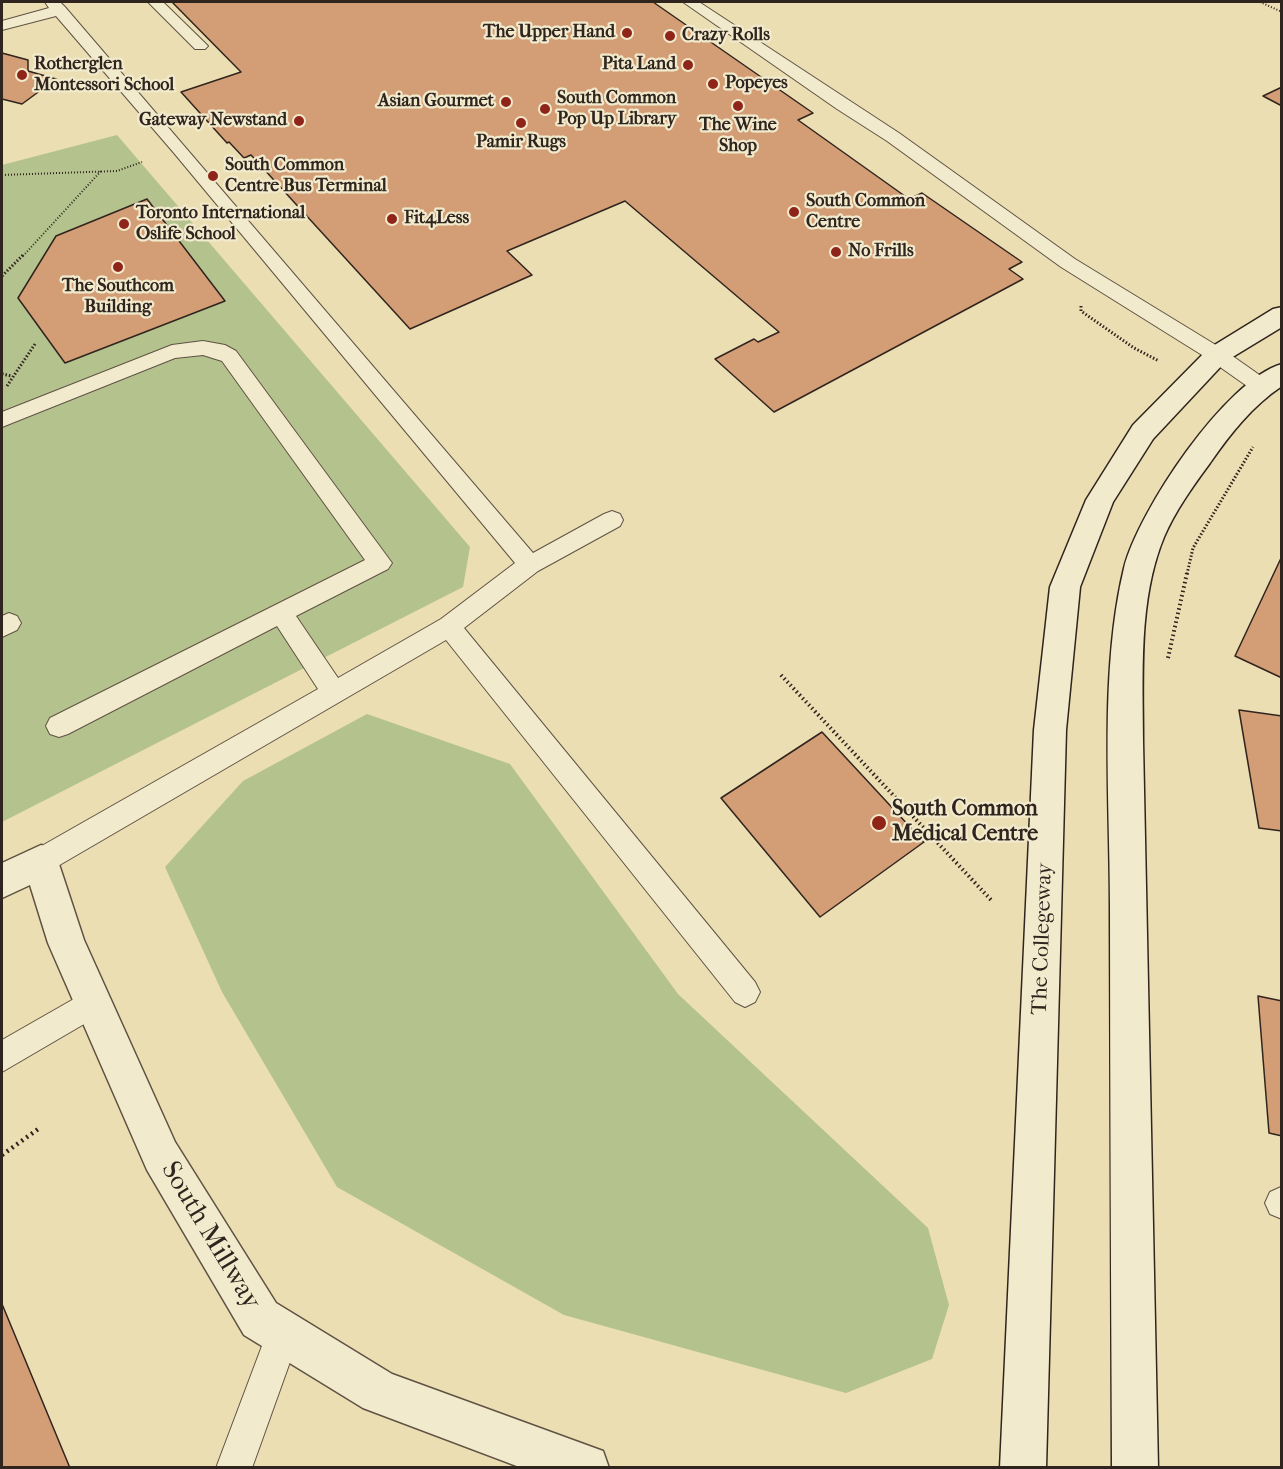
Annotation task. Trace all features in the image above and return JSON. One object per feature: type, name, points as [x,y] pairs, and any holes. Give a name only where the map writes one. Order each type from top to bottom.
[{"type":"street","name":"The Collegeway","points":[[1023,1467],[1050,730],[1065,587],[1100,500],[1143,432],[1217,355],[1281,315]]},
{"type":"street","points":[[1135,1467],[1126,742],[1127,644],[1140,563],[1165,506],[1225,420],[1271,380]]},
{"type":"street","points":[[2,881],[41,861]]},
{"type":"street","name":"South Millway","points":[[41,861],[66,943],[161,1156],[260,1319],[379,1392],[586,1467]]},
{"type":"lane","points":[[155,2],[200,46]]},
{"type":"lane","points":[[690,2],[843,106],[893,137],[1068,263],[1217,355],[1271,380]]},
{"type":"lane","points":[[2,26],[56,6],[531,565]]},
{"type":"lane","points":[[2,420],[172,351],[203,348],[218,350],[229,356],[380,563],[58,726]]},
{"type":"lane","points":[[41,861],[449,626],[531,565],[612,520]]},
{"type":"lane","points":[[281,613],[334,692]]},
{"type":"lane","points":[[449,626],[745,992]]},
{"type":"lane","points":[[2,1057],[93,1003]]},
{"type":"lane","points":[[234,1467],[283,1334]]},
{"type":"path","points":[[1260,2],[1281,12]]},
{"type":"path","points":[[2,175],[117,171],[142,162]]},
{"type":"path","points":[[2,276],[101,171]]},
{"type":"path","points":[[1082,301],[1081,311],[1134,348],[1160,361]]},
{"type":"path","points":[[2,394],[35,344]]},
{"type":"path","points":[[2,374],[12,376]]},
{"type":"path","points":[[1166,666],[1193,548],[1259,437]]},
{"type":"path","points":[[781,675],[992,901]]},
{"type":"path","points":[[2,1155],[41,1127]]},
{"type":"green space","points":[[117,135],[470,547],[463,587],[2,822],[2,165]]},
{"type":"green space","points":[[367,714],[510,764],[678,994],[928,1228],[949,1305],[932,1359],[846,1393],[564,1315],[337,1187],[222,992],[165,867],[243,781]]},
{"type":"building","name":"South Common Centre","points":[[172,2],[653,2],[813,113],[798,120],[909,199],[922,193],[1022,262],[1009,269],[1023,279],[774,412],[715,359],[754,339],[758,342],[779,332],[625,201],[507,251],[532,275],[410,329],[251,155],[244,158],[229,142],[227,143],[181,92],[241,72]]},
{"type":"building","name":"Rotherglen Montessori School","points":[[2,53],[28,60],[28,71],[56,79],[22,104],[2,99]]},
{"type":"building","points":[[1282,87],[1282,106],[1263,96]]},
{"type":"building","name":"The Southcom Building","points":[[147,199],[225,301],[65,363],[18,298],[56,236]]},
{"type":"building","points":[[1282,556],[1282,678],[1235,656]]},
{"type":"building","points":[[1239,710],[1282,716],[1282,831],[1259,828]]},
{"type":"building","points":[[822,732],[924,842],[820,917],[721,798]]},
{"type":"building","points":[[1258,996],[1282,1001],[1282,1136],[1269,1133]]},
{"type":"building","points":[[2,1304],[70,1468],[2,1468]]},
{"type":"place","name":"The Upper Hand","points":[[627,33]]},
{"type":"place","name":"Crazy Rolls","points":[[670,36]]},
{"type":"place","name":"Pita Land","points":[[688,65]]},
{"type":"place","name":"Rotherglen Montessori School","points":[[22,75]]},
{"type":"place","name":"Popeyes","points":[[713,84]]},
{"type":"place","name":"Asian Gourmet","points":[[506,102]]},
{"type":"place","name":"The Wine Shop","points":[[738,106]]},
{"type":"place","name":"South Common Pop Up Library","points":[[545,109]]},
{"type":"place","name":"Gateway Newstand","points":[[299,121]]},
{"type":"place","name":"Pamir Rugs","points":[[521,123]]},
{"type":"place","name":"South Common Centre Bus Terminal","points":[[213,176]]},
{"type":"place","name":"South Common Centre","points":[[794,212]]},
{"type":"place","name":"Fit4Less","points":[[392,219]]},
{"type":"place","name":"Toronto International Oslife School","points":[[124,224]]},
{"type":"place","name":"No Frills","points":[[836,252]]},
{"type":"place","name":"The Southcom Building","points":[[118,267]]},
{"type":"place","name":"South Common Medical Centre","points":[[879,823]]}]
